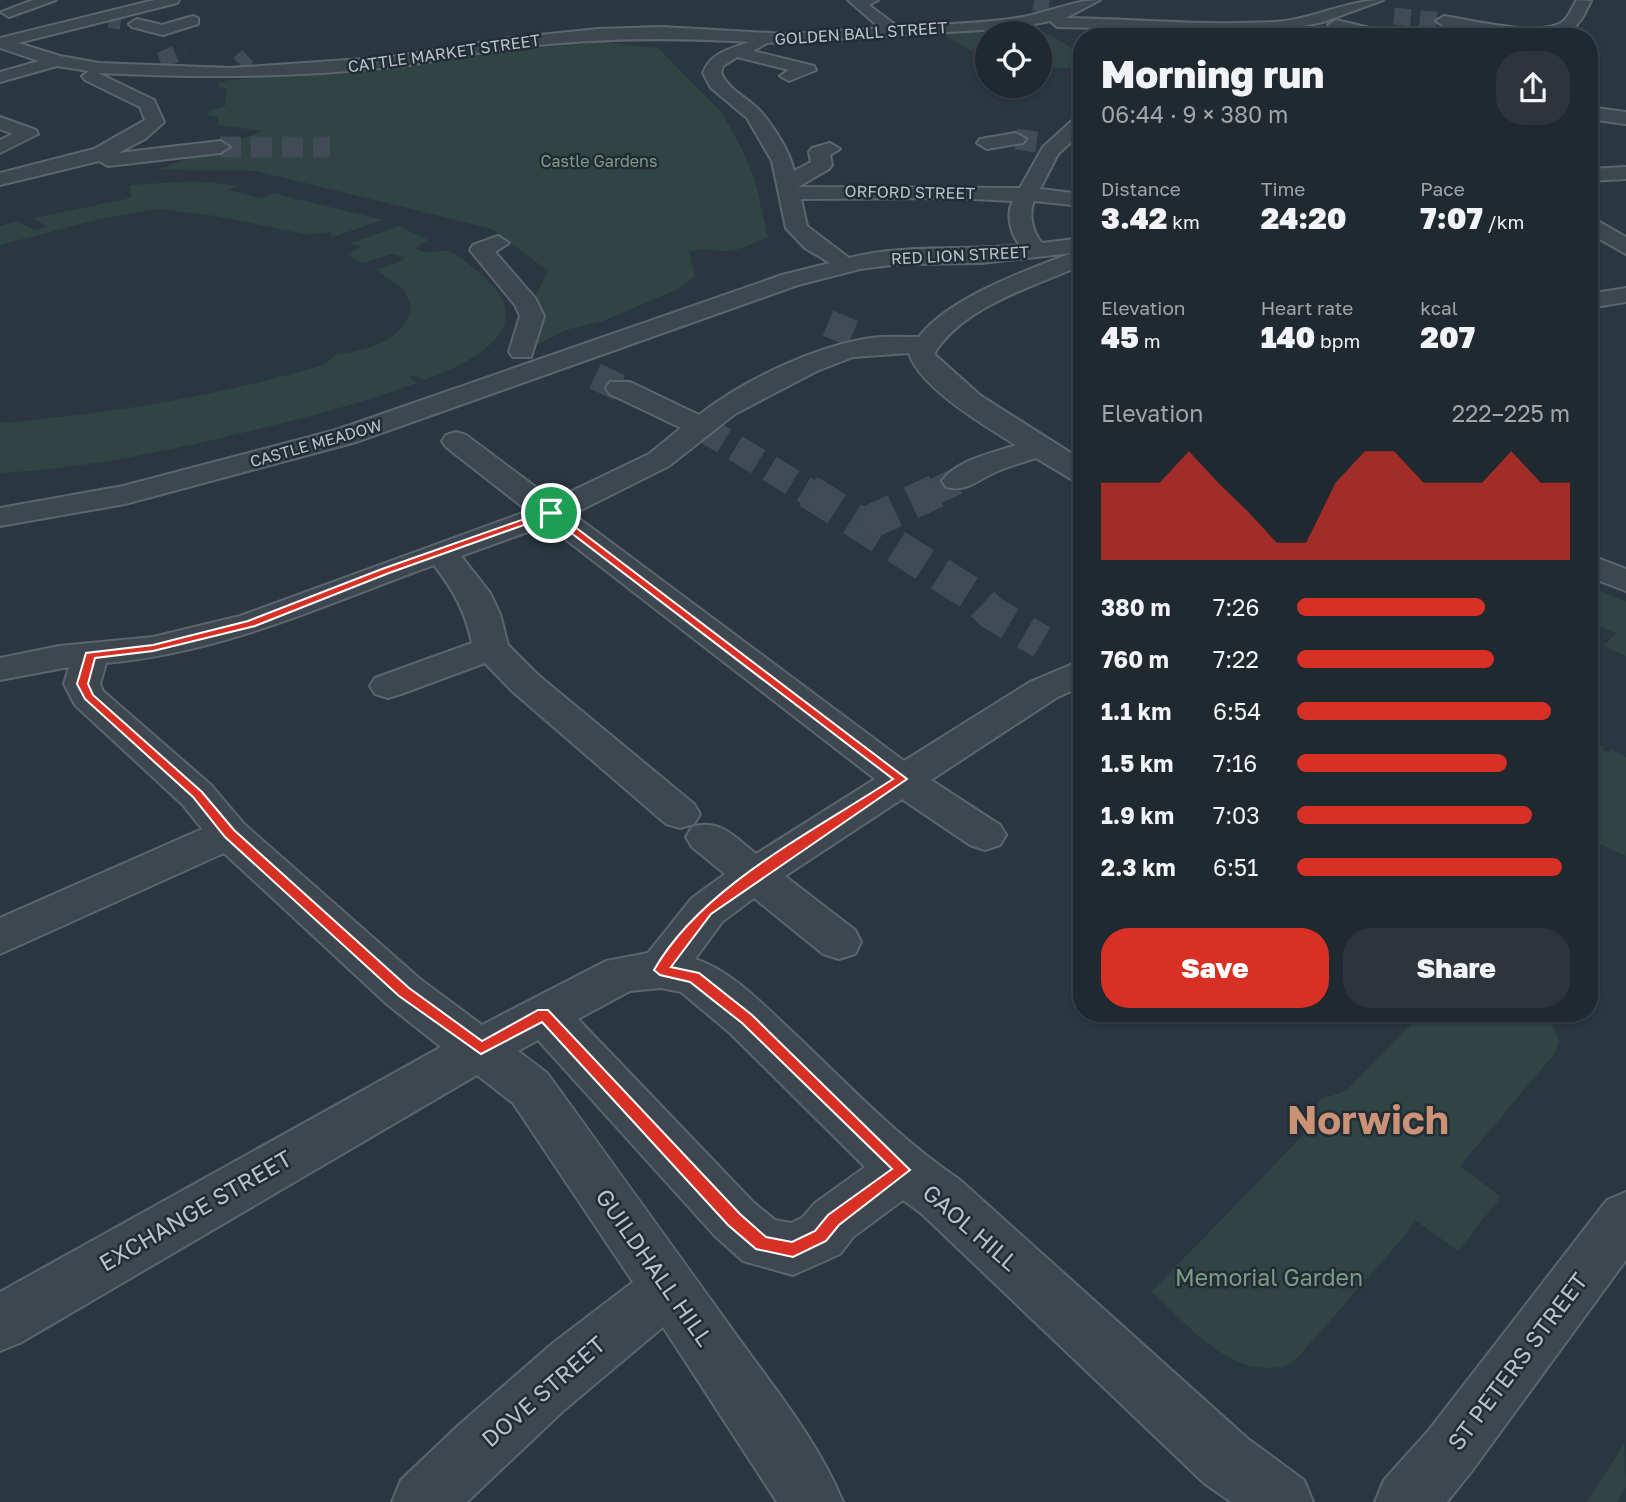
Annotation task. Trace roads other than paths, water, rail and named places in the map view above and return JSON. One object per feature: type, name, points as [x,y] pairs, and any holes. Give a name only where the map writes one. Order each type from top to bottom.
[{"type":"street","points":[[9,12],[49,0]]},
{"type":"street","points":[[0,43],[111,19],[172,0]]},
{"type":"street","points":[[871,0],[855,1],[895,32]]},
{"type":"street","name":"GOLDEN BALL STREET","points":[[667,26],[762,39],[895,32],[972,16],[1034,21],[1093,0]]},
{"type":"street","points":[[1563,28],[1567,27],[1584,1]]},
{"type":"street","points":[[1278,28],[1379,7]]},
{"type":"street","points":[[1325,28],[1343,14]]},
{"type":"street","points":[[1343,14],[1371,28]]},
{"type":"street","points":[[111,19],[163,30],[193,21]]},
{"type":"street","points":[[1444,21],[1505,28]]},
{"type":"street","points":[[1052,22],[1194,28]]},
{"type":"street","points":[[543,24],[553,26],[566,37]]},
{"type":"street","points":[[1052,25],[1060,27],[1070,38]]},
{"type":"street","name":"CATTLE MARKET STREET","points":[[57,61],[134,71],[232,70],[391,61],[667,26]]},
{"type":"street","points":[[762,39],[758,44],[734,52],[715,64],[712,73],[717,83],[754,115],[782,161],[797,228],[813,243],[838,258]]},
{"type":"street","points":[[0,43],[57,61],[199,137],[226,145],[58,167],[0,179]]},
{"type":"street","points":[[734,52],[807,70]]},
{"type":"street","points":[[0,77],[57,61]]},
{"type":"street","points":[[134,71],[160,61]]},
{"type":"street","points":[[789,76],[826,64]]},
{"type":"street","name":"CATTLE MARKET STREET","points":[[58,167],[110,151],[135,138],[151,113],[152,94],[170,84],[232,70]]},
{"type":"street","points":[[1598,114],[1626,118]]},
{"type":"street","points":[[0,123],[29,134],[0,146]]},
{"type":"street","points":[[1037,251],[1024,236],[1020,208],[1029,195],[1049,145],[1073,128]]},
{"type":"street","points":[[987,143],[1016,139]]},
{"type":"street","points":[[772,144],[828,146],[819,152],[822,165],[789,188]]},
{"type":"street","name":"ORFORD STREET","points":[[789,188],[953,192],[1073,199]]},
{"type":"street","points":[[1598,229],[1626,247]]},
{"type":"street","points":[[498,243],[481,250],[534,301],[522,352]]},
{"type":"street","name":"RED LION STREET","points":[[838,258],[1037,251],[1073,246]]},
{"type":"street","points":[[623,338],[638,317],[702,292],[733,287],[796,263],[838,258]]},
{"type":"street","points":[[623,338],[665,334],[790,280],[859,262],[897,258]]},
{"type":"street","points":[[1072,261],[1013,286],[978,305],[933,333],[921,354],[929,368],[1038,447],[1073,468]]},
{"type":"street","points":[[1598,300],[1626,295]]},
{"type":"street","name":"CASTLE MEADOW","points":[[0,517],[125,495],[346,436],[438,426],[565,359],[623,338]]},
{"type":"street","points":[[0,669],[59,657],[153,648],[252,623],[551,513],[659,460],[725,408],[783,376],[868,341],[924,345]]},
{"type":"street","points":[[565,359],[595,376]]},
{"type":"street","points":[[620,388],[701,427]]},
{"type":"street","points":[[438,426],[901,779],[985,835]]},
{"type":"street","points":[[957,481],[986,465],[1038,447]]},
{"type":"street","points":[[441,552],[473,593],[483,614],[491,648],[525,683],[694,826],[839,942]]},
{"type":"street","points":[[1598,569],[1626,581]]},
{"type":"street","points":[[388,686],[491,648]]},
{"type":"street","name":"GUILDHALL HILL","points":[[90,656],[82,684],[89,696],[197,794],[229,834],[404,992],[481,1048],[530,1088],[762,1422],[812,1502]]},
{"type":"street","points":[[660,970],[707,910],[755,874],[1043,690],[1073,675]]},
{"type":"street","points":[[0,937],[229,834]]},
{"type":"street","name":"GAOL HILL","points":[[391,1100],[543,1014],[622,974],[660,970],[694,977],[747,1019],[903,1170],[941,1197],[1226,1461],[1282,1502]]},
{"type":"street","points":[[543,1014],[734,1219],[762,1243],[793,1249],[821,1236],[834,1220],[903,1170]]},
{"type":"street","name":"EXCHANGE STREET","points":[[0,1323],[391,1100]]},
{"type":"street","name":"ST PETERS STREET","points":[[1406,1502],[1450,1451],[1626,1217]]},
{"type":"street","name":"DOVE STREET","points":[[423,1502],[491,1434],[629,1317],[670,1289]]},
{"type":"tunnel","points":[[1034,2],[1049,5]]},
{"type":"tunnel","points":[[1394,16],[1444,21]]},
{"type":"tunnel","points":[[109,19],[121,21]]},
{"type":"tunnel","points":[[160,61],[184,50]]},
{"type":"tunnel","points":[[239,64],[248,56]]},
{"type":"tunnel","points":[[1016,139],[1043,143]]},
{"type":"tunnel","points":[[220,147],[330,147]]},
{"type":"tunnel","points":[[828,323],[861,337]]},
{"type":"tunnel","points":[[595,376],[620,388]]},
{"type":"tunnel","points":[[701,427],[810,493]]},
{"type":"tunnel","points":[[932,493],[957,481]]},
{"type":"tunnel","points":[[808,491],[973,595],[992,613],[1042,642]]},
{"type":"tunnel","points":[[864,525],[936,491]]},
{"type":"district","name":"Norwich","points":[[1368,1119]]},
{"type":"park label","name":"Castle Gardens","points":[[599,161]]},
{"type":"park label","name":"Memorial Garden","points":[[1269,1277]]}]
